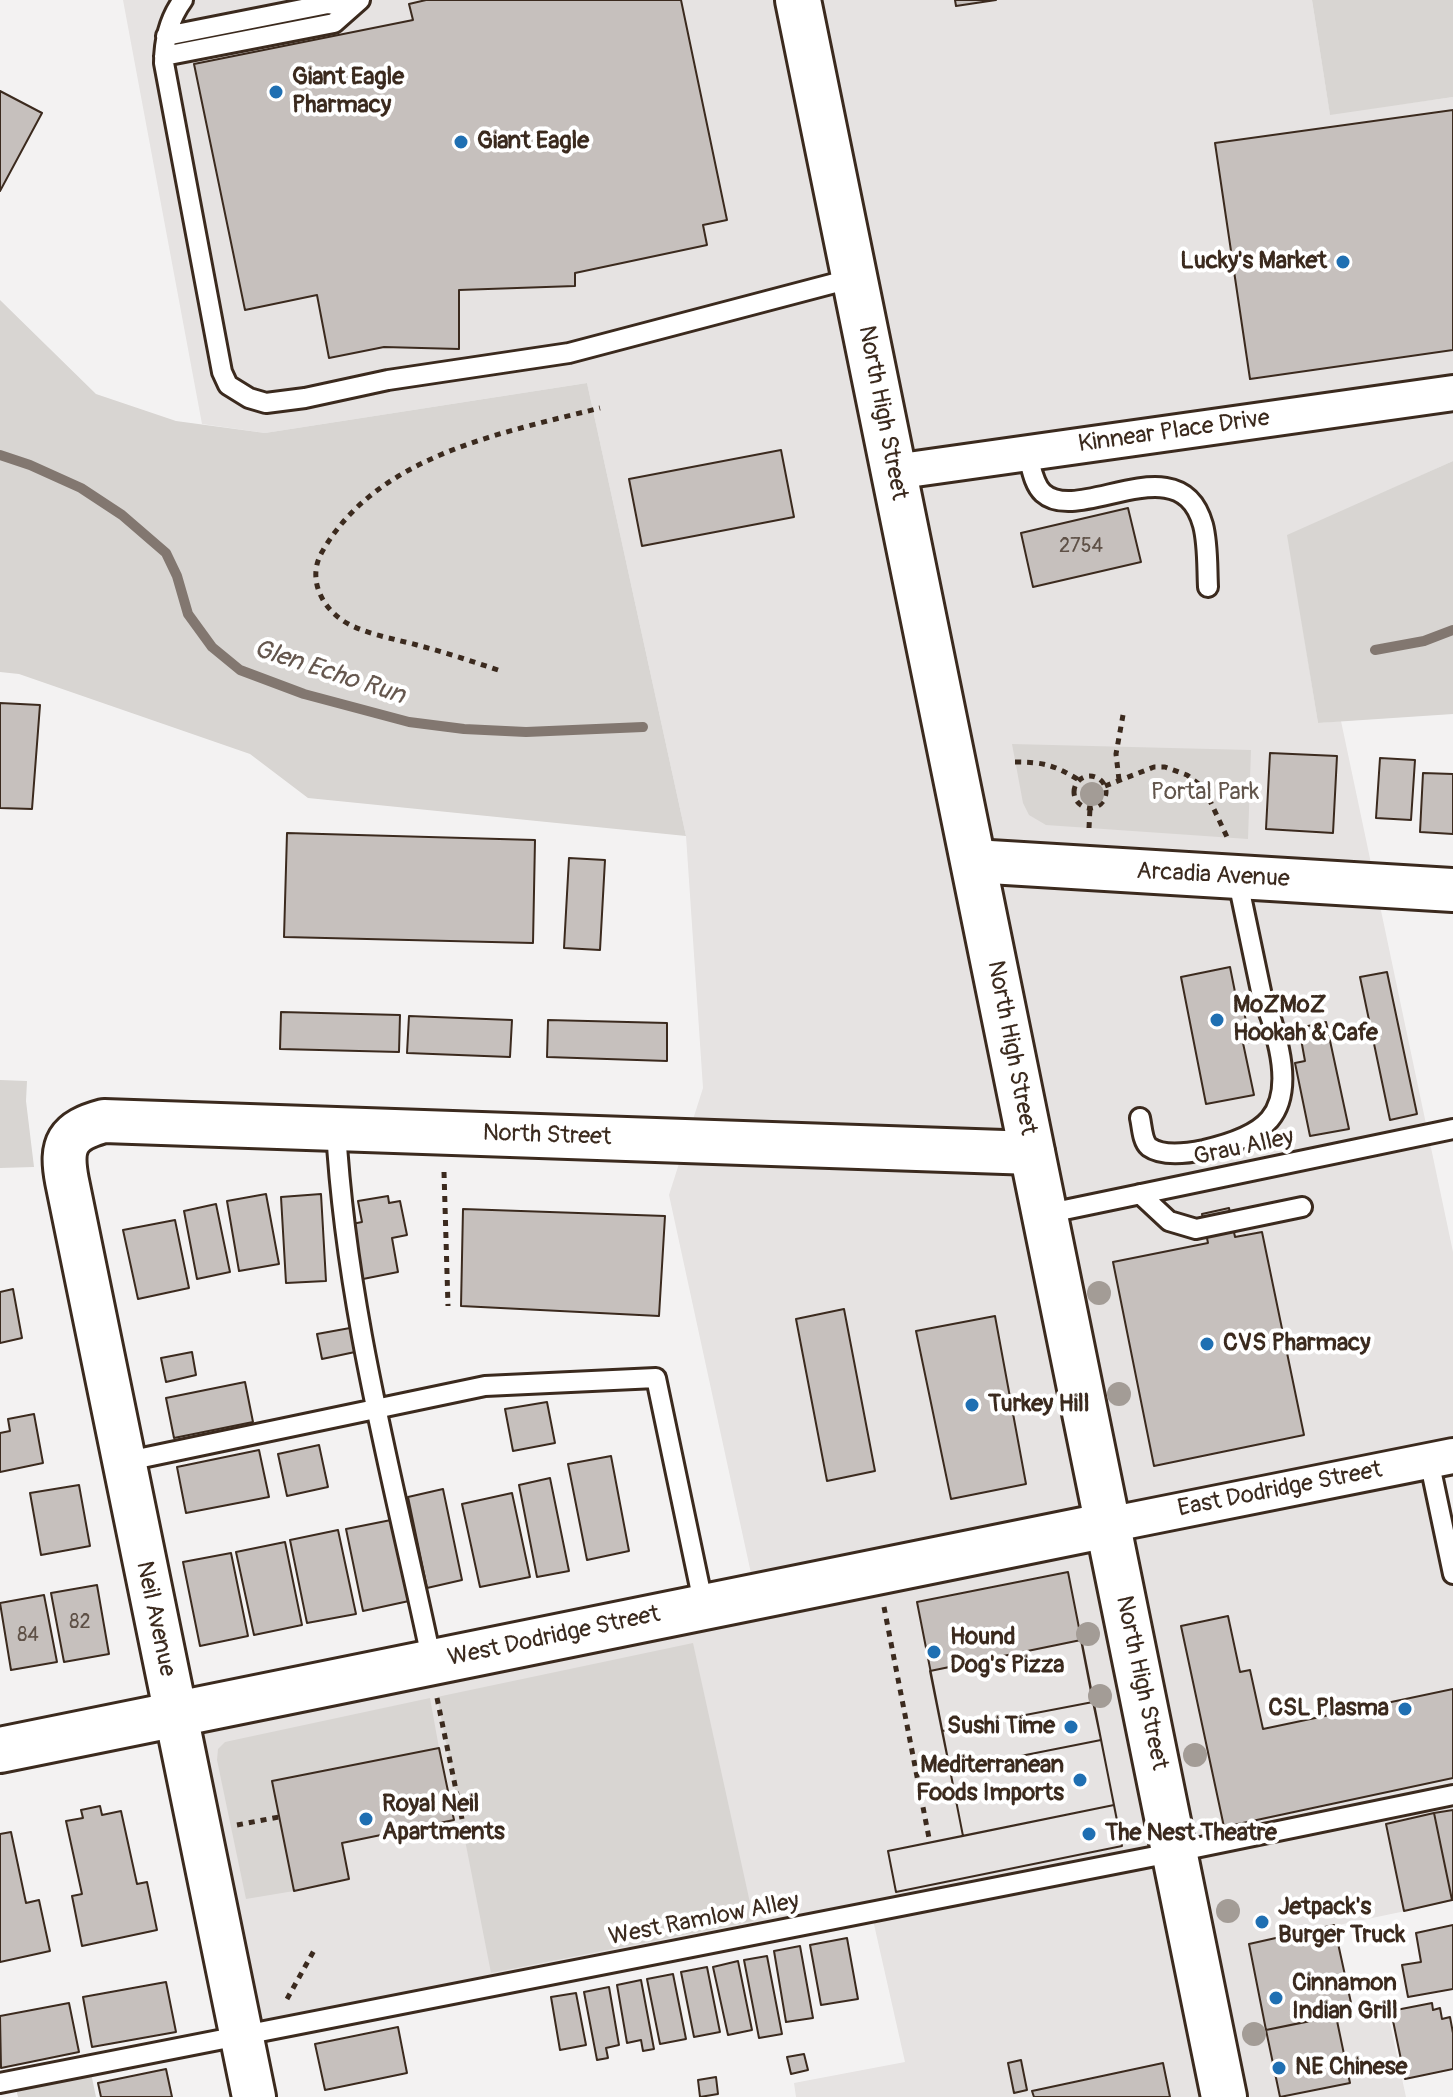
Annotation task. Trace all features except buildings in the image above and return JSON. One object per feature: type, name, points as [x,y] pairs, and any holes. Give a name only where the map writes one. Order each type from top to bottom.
[{"type":"main road","name":"North High Street","points":[[798,0],[1224,2097]]},
{"type":"main road","name":"West Dodridge Street","points":[[0,1750],[175,1715],[434,1680],[704,1607],[1108,1525]]},
{"type":"street","name":"Kinnear Place Drive","points":[[894,472],[1453,393]]},
{"type":"street","name":"Arcadia Avenue","points":[[973,861],[1232,857],[1453,890]]},
{"type":"street","name":"North Street","points":[[68,1142],[84,1126],[104,1121],[1033,1153]]},
{"type":"street","name":"Neil Avenue","points":[[68,1142],[64,1156],[65,1169],[254,2097]]},
{"type":"street","name":"East Dodridge Street","points":[[1108,1525],[1441,1458]]},
{"type":"lane","points":[[183,0],[175,11],[166,36],[164,56],[222,372],[228,385],[249,398],[266,403],[305,398],[388,380],[569,353],[854,278]]},
{"type":"lane","points":[[166,36],[328,4],[355,4]]},
{"type":"lane","points":[[164,56],[334,23],[355,4]]},
{"type":"lane","points":[[1027,453],[1037,483],[1043,493],[1054,499],[1087,499],[1142,487],[1170,489],[1183,497],[1197,510],[1203,526],[1208,587]]},
{"type":"lane","points":[[1140,1118],[1145,1142],[1150,1148],[1178,1153],[1239,1142],[1269,1122],[1279,1108],[1283,1071],[1271,1014],[1262,996],[1232,857]]},
{"type":"lane","points":[[336,1129],[340,1205],[350,1273],[434,1680]]},
{"type":"lane","name":"Grau Alley","points":[[1045,1214],[1453,1129]]},
{"type":"lane","points":[[1140,1194],[1169,1221],[1196,1229],[1302,1207]]},
{"type":"lane","points":[[123,1462],[485,1386],[656,1378],[704,1607]]},
{"type":"lane","points":[[1441,1458],[1453,1574]]},
{"type":"lane","name":"West Ramlow Alley","points":[[0,2083],[1453,1795]]},
{"type":"path","points":[[498,670],[342,620],[321,599],[315,579],[317,561],[332,534],[394,477],[453,450],[600,408]]},
{"type":"path","points":[[1119,780],[1116,754],[1123,715]]},
{"type":"path","points":[[1015,762],[1044,762],[1079,780],[1093,776],[1105,786]]},
{"type":"path","points":[[1105,786],[1154,767],[1165,767],[1187,775],[1204,788],[1232,857]]},
{"type":"path","points":[[1079,780],[1075,790],[1077,800],[1090,808]]},
{"type":"path","points":[[1090,808],[1104,801],[1105,786]]},
{"type":"path","points":[[1089,828],[1090,808]]},
{"type":"path","points":[[444,1172],[448,1306]]},
{"type":"path","points":[[883,1603],[929,1838]]},
{"type":"path","points":[[434,1680],[462,1819]]},
{"type":"path","points":[[231,1827],[279,1817]]},
{"type":"path","points":[[280,2011],[316,1947]]},
{"type":"shaded area","points":[[123,0],[1312,0],[1330,114],[1453,97],[1453,461],[1288,536],[1318,723],[1341,721],[1453,1252],[1453,1459],[1437,1462],[1453,1552],[1453,1901],[1334,1926],[1353,2012],[1386,2005],[1406,2097],[796,2097],[794,2083],[905,2062],[871,1911],[230,2045],[162,1705],[752,1578],[669,1195],[703,1088],[686,836],[587,383],[265,433],[202,424]]},
{"type":"green space","points":[[1312,0],[1453,0],[1453,97],[1330,115]]},
{"type":"green space","points":[[0,300],[96,394],[176,421],[265,433],[587,383],[686,836],[308,798],[250,754],[19,674],[0,672]]},
{"type":"green space","points":[[1453,461],[1453,714],[1318,723],[1287,535]]},
{"type":"green space","name":"Portal Park","points":[[1012,744],[1251,750],[1248,839],[1046,825],[1029,815],[1023,803]]},
{"type":"green space","points":[[0,1080],[27,1081],[26,1101],[34,1167],[0,1168]]},
{"type":"green space","points":[[693,1643],[754,1921],[491,1973],[437,1697]]},
{"type":"green space","points":[[430,1698],[439,1748],[272,1781],[294,1891],[246,1899],[217,1760],[218,1749],[225,1742]]},
{"type":"green space","points":[[91,2073],[96,2097],[18,2097],[16,2089]]},
{"type":"waterway","name":"Glen Echo Run","points":[[0,455],[81,488],[122,515],[166,553],[177,576],[188,614],[212,647],[240,670],[304,694],[409,722],[526,732],[643,727]]},
{"type":"waterway","name":"Glen Echo Run","points":[[1375,650],[1424,641],[1453,630]]},
{"type":"place","name":"Giant Eagle Pharmacy","points":[[276,92]]},
{"type":"place","name":"Giant Eagle","points":[[461,142]]},
{"type":"place","name":"Lucky's Market","points":[[1343,262]]},
{"type":"place","name":"MoZMoZ Hookah & Cafe","points":[[1217,1020]]},
{"type":"place","name":"CVS Pharmacy","points":[[1207,1344]]},
{"type":"place","name":"Turkey Hill","points":[[972,1405]]},
{"type":"place","name":"Hound Dog's Pizza","points":[[934,1652]]},
{"type":"place","name":"CSL Plasma","points":[[1405,1709]]},
{"type":"place","name":"Sushi Time","points":[[1071,1727]]},
{"type":"place","name":"Mediterranean Foods Imports","points":[[1080,1780]]},
{"type":"place","name":"Royal Neil Apartments","points":[[366,1819]]},
{"type":"place","name":"The Nest Theatre","points":[[1089,1834]]},
{"type":"place","name":"Jetpack's Burger Truck","points":[[1262,1922]]},
{"type":"place","name":"Cinnamon Indian Grill","points":[[1276,1998]]},
{"type":"place","name":"NE Chinese","points":[[1279,2068]]}]
